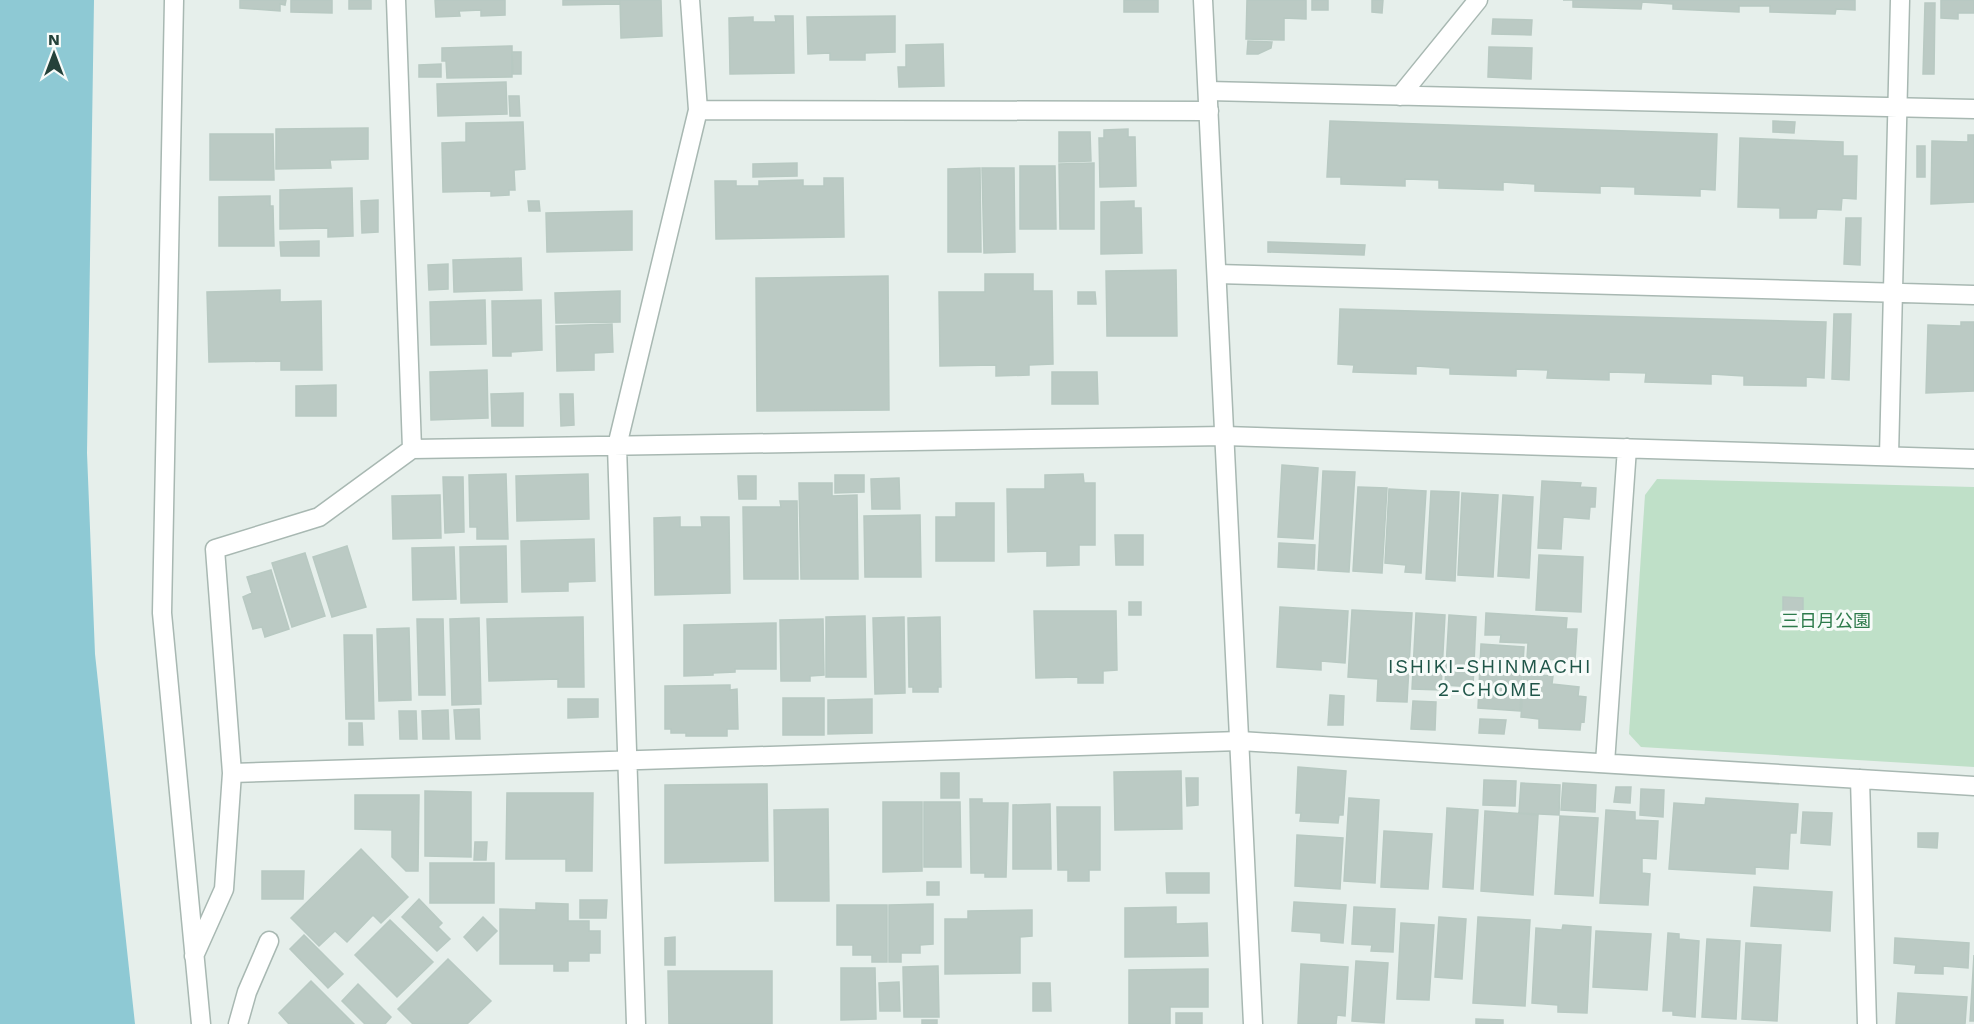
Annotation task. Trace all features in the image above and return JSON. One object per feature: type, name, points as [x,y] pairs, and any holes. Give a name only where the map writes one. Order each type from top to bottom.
[{"type":"street","points":[[174,0],[162,612],[201,1024]]},
{"type":"street","points":[[396,0],[412,449]]},
{"type":"street","points":[[636,1024],[617,446],[698,111],[690,0]]},
{"type":"street","points":[[1203,0],[1253,1024]]},
{"type":"street","points":[[1400,96],[1478,0]]},
{"type":"street","points":[[1889,456],[1900,0]]},
{"type":"street","points":[[1208,91],[1974,109]]},
{"type":"street","points":[[698,111],[1209,111]]},
{"type":"street","points":[[1217,274],[1974,296]]},
{"type":"street","points":[[193,958],[224,888],[232,772],[215,549],[319,516],[412,449],[1225,436],[1974,459]]},
{"type":"street","points":[[1605,763],[1627,448]]},
{"type":"street","points":[[232,772],[1240,741],[1974,786]]},
{"type":"street","points":[[1860,779],[1868,1024]]},
{"type":"street","points":[[238,1024],[247,992],[269,941]]},
{"type":"green space","name":"三日月公園","points":[[1657,479],[1974,487],[1974,767],[1641,747],[1629,734],[1645,495]]},
{"type":"water","points":[[0,0],[94,0],[87,453],[95,654],[135,1024],[0,1024]]},
{"type":"building","points":[[240,0],[286,0],[285,5],[280,4],[280,11],[240,8]]},
{"type":"building","points":[[291,0],[332,0],[332,13],[291,12]]},
{"type":"building","points":[[349,0],[371,0],[371,9],[349,9]]},
{"type":"building","points":[[435,0],[505,0],[505,15],[481,16],[481,10],[459,11],[460,16],[436,17]]},
{"type":"building","points":[[563,0],[620,0],[620,4],[563,5]]},
{"type":"building","points":[[620,0],[661,0],[662,36],[621,38]]},
{"type":"building","points":[[1124,0],[1158,0],[1158,12],[1124,12]]},
{"type":"building","points":[[1247,0],[1306,0],[1306,19],[1284,18],[1284,40],[1246,39]]},
{"type":"building","points":[[1312,0],[1328,0],[1328,10],[1312,10]]},
{"type":"building","points":[[1372,0],[1383,0],[1382,13],[1372,12]]},
{"type":"building","points":[[1573,0],[1855,0],[1855,10],[1836,9],[1835,14],[1770,12],[1770,6],[1739,6],[1739,12],[1673,9],[1673,4],[1642,2],[1641,9],[1573,7]]},
{"type":"building","points":[[1941,0],[1974,0],[1974,13],[1958,13],[1958,19],[1941,18]]},
{"type":"building","points":[[1925,3],[1935,3],[1934,74],[1923,74]]},
{"type":"building","points":[[775,16],[793,16],[794,73],[730,74],[729,18],[753,17],[753,22],[776,22]]},
{"type":"building","points":[[895,16],[895,52],[865,53],[865,60],[830,60],[830,53],[808,54],[807,17]]},
{"type":"building","points":[[1493,19],[1532,20],[1531,35],[1492,34]]},
{"type":"building","points":[[1248,41],[1272,42],[1271,48],[1258,54],[1247,54]]},
{"type":"building","points":[[943,44],[944,86],[899,87],[898,67],[906,67],[906,45]]},
{"type":"building","points":[[512,46],[512,77],[447,78],[446,61],[442,61],[442,48]]},
{"type":"building","points":[[1489,47],[1532,48],[1531,79],[1488,77]]},
{"type":"building","points":[[512,52],[521,52],[521,74],[513,74]]},
{"type":"building","points":[[441,64],[441,77],[419,77],[419,65]]},
{"type":"building","points":[[506,82],[507,114],[438,116],[437,84]]},
{"type":"building","points":[[509,96],[519,96],[520,116],[510,116]]},
{"type":"building","points":[[1330,121],[1717,134],[1715,190],[1700,189],[1700,196],[1635,194],[1635,187],[1600,186],[1600,193],[1535,191],[1535,184],[1503,182],[1503,190],[1439,188],[1439,180],[1405,179],[1405,186],[1341,184],[1341,177],[1327,177]]},
{"type":"building","points":[[1773,121],[1795,122],[1794,133],[1773,132]]},
{"type":"building","points":[[523,122],[525,169],[514,170],[515,190],[509,190],[509,195],[491,196],[491,191],[443,192],[442,143],[466,142],[466,123]]},
{"type":"building","points":[[368,128],[368,159],[330,160],[331,168],[276,169],[276,129]]},
{"type":"building","points":[[1128,129],[1128,137],[1135,137],[1136,186],[1100,187],[1099,138],[1104,138],[1104,130]]},
{"type":"building","points":[[1059,132],[1090,132],[1091,161],[1059,162]]},
{"type":"building","points":[[210,134],[273,134],[274,180],[210,180]]},
{"type":"building","points":[[1968,135],[1974,135],[1974,202],[1931,204],[1932,141],[1968,142]]},
{"type":"building","points":[[1740,138],[1843,142],[1843,156],[1857,156],[1856,199],[1842,198],[1841,210],[1817,209],[1816,218],[1780,218],[1780,208],[1738,207]]},
{"type":"building","points":[[1917,146],[1925,146],[1925,177],[1917,177]]},
{"type":"building","points":[[797,163],[797,176],[753,177],[753,164]]},
{"type":"building","points":[[1094,163],[1094,229],[1060,229],[1059,164]]},
{"type":"building","points":[[1020,166],[1055,166],[1056,229],[1020,229]]},
{"type":"building","points":[[980,168],[981,252],[948,252],[948,169]]},
{"type":"building","points":[[982,168],[1014,168],[1015,252],[984,253]]},
{"type":"building","points":[[824,178],[843,178],[844,237],[716,239],[715,181],[736,181],[736,186],[759,186],[759,181],[803,180],[803,186],[824,186]]},
{"type":"building","points":[[352,188],[353,236],[328,237],[328,228],[280,229],[280,190]]},
{"type":"building","points":[[270,196],[270,206],[273,206],[274,246],[219,246],[219,197]]},
{"type":"building","points":[[378,200],[378,232],[362,233],[361,201]]},
{"type":"building","points":[[528,201],[539,201],[540,211],[529,211]]},
{"type":"building","points":[[1134,201],[1134,208],[1141,208],[1142,253],[1101,254],[1101,202]]},
{"type":"building","points":[[632,211],[632,250],[547,252],[546,213]]},
{"type":"building","points":[[1846,218],[1861,218],[1860,265],[1844,264]]},
{"type":"building","points":[[319,241],[319,256],[281,256],[280,242]]},
{"type":"building","points":[[1268,242],[1365,245],[1364,255],[1268,252]]},
{"type":"building","points":[[521,258],[522,290],[454,292],[453,260]]},
{"type":"building","points":[[448,264],[448,289],[429,290],[428,265]]},
{"type":"building","points":[[1176,270],[1177,336],[1107,336],[1106,271]]},
{"type":"building","points":[[985,274],[1033,274],[1033,291],[1052,291],[1053,364],[1029,365],[1029,375],[996,376],[996,365],[940,366],[939,292],[985,292]]},
{"type":"building","points":[[888,276],[889,410],[757,411],[756,278]]},
{"type":"building","points":[[280,290],[280,302],[321,301],[322,370],[281,370],[281,361],[209,362],[207,292]]},
{"type":"building","points":[[620,291],[620,322],[556,323],[555,293]]},
{"type":"building","points":[[1078,292],[1095,292],[1096,304],[1078,304]]},
{"type":"building","points":[[485,300],[486,344],[431,345],[430,302]]},
{"type":"building","points":[[541,300],[542,350],[511,352],[511,356],[493,356],[492,301]]},
{"type":"building","points":[[1340,309],[1826,322],[1824,378],[1806,377],[1806,386],[1744,385],[1744,376],[1711,374],[1711,384],[1645,382],[1646,373],[1609,372],[1609,380],[1547,378],[1548,370],[1516,369],[1516,376],[1450,374],[1450,368],[1416,366],[1416,374],[1353,372],[1354,365],[1338,364]]},
{"type":"building","points":[[1834,314],[1851,314],[1849,380],[1832,379]]},
{"type":"building","points":[[1961,322],[1974,322],[1974,391],[1926,393],[1928,325],[1961,326]]},
{"type":"building","points":[[612,324],[613,352],[594,353],[594,370],[557,371],[556,326]]},
{"type":"building","points":[[487,370],[488,418],[431,420],[430,372]]},
{"type":"building","points":[[1052,372],[1097,372],[1098,404],[1052,404]]},
{"type":"building","points":[[336,385],[336,416],[296,416],[296,386]]},
{"type":"building","points":[[523,393],[523,426],[492,426],[491,394]]},
{"type":"building","points":[[560,394],[573,394],[574,425],[561,426]]},
{"type":"building","points":[[1282,465],[1318,468],[1313,539],[1278,537]]},
{"type":"building","points":[[1323,471],[1355,472],[1349,572],[1318,570]]},
{"type":"building","points":[[506,474],[508,539],[477,539],[477,527],[470,527],[469,475]]},
{"type":"building","points":[[588,474],[589,519],[517,521],[516,476]]},
{"type":"building","points":[[1083,474],[1084,483],[1095,483],[1095,545],[1079,545],[1079,565],[1047,566],[1047,551],[1008,552],[1007,489],[1045,489],[1045,475]]},
{"type":"building","points":[[835,475],[864,475],[864,492],[835,493]]},
{"type":"building","points":[[738,476],[756,476],[756,499],[739,499]]},
{"type":"building","points":[[443,477],[463,477],[464,532],[445,533]]},
{"type":"building","points":[[899,478],[900,509],[872,509],[871,479]]},
{"type":"building","points":[[1542,481],[1581,483],[1580,487],[1596,488],[1595,507],[1590,507],[1589,519],[1563,517],[1561,549],[1538,548]]},
{"type":"building","points":[[799,483],[832,483],[832,496],[857,495],[858,579],[801,579]]},
{"type":"building","points":[[1358,487],[1387,488],[1382,573],[1353,571]]},
{"type":"building","points":[[1389,489],[1426,491],[1421,573],[1405,572],[1406,565],[1385,563]]},
{"type":"building","points":[[1431,491],[1459,492],[1455,581],[1426,579]]},
{"type":"building","points":[[1462,493],[1498,495],[1493,577],[1458,575]]},
{"type":"building","points":[[440,495],[441,538],[393,539],[392,496]]},
{"type":"building","points":[[1503,495],[1533,497],[1529,578],[1498,576]]},
{"type":"building","points":[[780,501],[797,501],[798,579],[744,579],[743,507],[781,507]]},
{"type":"building","points":[[956,503],[994,503],[994,561],[936,561],[936,517],[956,517]]},
{"type":"building","points":[[920,515],[921,577],[865,577],[864,516]]},
{"type":"building","points":[[680,517],[680,527],[702,527],[701,517],[729,517],[730,593],[655,595],[654,518]]},
{"type":"building","points":[[1115,535],[1143,535],[1143,565],[1116,565]]},
{"type":"building","points":[[594,539],[595,581],[568,582],[568,591],[522,592],[521,541]]},
{"type":"building","points":[[1279,543],[1315,545],[1314,569],[1278,567]]},
{"type":"building","points":[[347,546],[366,607],[332,617],[313,557]]},
{"type":"building","points":[[506,546],[507,602],[461,603],[460,547]]},
{"type":"building","points":[[454,547],[456,599],[413,600],[412,548]]},
{"type":"building","points":[[305,553],[325,616],[292,627],[272,563]]},
{"type":"building","points":[[1539,555],[1583,557],[1581,612],[1536,610]]},
{"type":"building","points":[[271,570],[289,629],[265,637],[262,627],[253,629],[243,597],[252,593],[247,577]]},
{"type":"building","points":[[1783,597],[1803,598],[1803,615],[1783,615]]},
{"type":"building","points":[[1129,602],[1141,602],[1141,615],[1129,615]]},
{"type":"building","points":[[1280,607],[1348,611],[1345,663],[1321,661],[1321,670],[1277,667]]},
{"type":"building","points":[[1352,610],[1412,613],[1407,702],[1377,701],[1378,679],[1348,677]]},
{"type":"building","points":[[1034,611],[1116,611],[1117,670],[1103,671],[1103,683],[1078,683],[1078,677],[1036,678]]},
{"type":"building","points":[[1416,613],[1445,615],[1441,690],[1412,689]]},
{"type":"building","points":[[1486,613],[1567,618],[1566,629],[1577,629],[1575,661],[1527,658],[1528,643],[1500,642],[1501,635],[1485,635]]},
{"type":"building","points":[[1449,615],[1476,617],[1473,687],[1445,685]]},
{"type":"building","points":[[865,616],[866,677],[826,677],[826,617]]},
{"type":"building","points":[[583,617],[584,687],[558,687],[558,679],[489,681],[487,619]]},
{"type":"building","points":[[904,617],[905,693],[875,694],[873,618]]},
{"type":"building","points":[[940,617],[941,687],[938,687],[938,692],[913,692],[913,687],[909,687],[908,618]]},
{"type":"building","points":[[479,618],[481,704],[452,705],[450,619]]},
{"type":"building","points":[[417,619],[443,619],[445,695],[419,695]]},
{"type":"building","points":[[823,619],[824,675],[810,676],[810,681],[781,681],[780,620]]},
{"type":"building","points":[[776,623],[776,669],[735,669],[735,672],[684,676],[684,625]]},
{"type":"building","points":[[409,628],[411,700],[379,701],[377,629]]},
{"type":"building","points":[[344,635],[372,635],[374,719],[346,719]]},
{"type":"building","points":[[1481,644],[1524,647],[1520,711],[1478,708]]},
{"type":"building","points":[[1524,674],[1553,676],[1552,684],[1579,687],[1578,696],[1586,697],[1584,722],[1581,721],[1580,730],[1539,728],[1539,719],[1521,717]]},
{"type":"building","points":[[730,685],[730,690],[737,689],[738,729],[727,729],[727,736],[686,736],[686,733],[671,733],[671,729],[665,729],[665,686]]},
{"type":"building","points":[[1330,695],[1344,696],[1343,725],[1328,725]]},
{"type":"building","points":[[783,698],[824,698],[824,735],[783,735]]},
{"type":"building","points":[[568,699],[598,699],[598,717],[568,718]]},
{"type":"building","points":[[872,699],[872,733],[828,734],[828,700]]},
{"type":"building","points":[[1413,701],[1436,702],[1435,730],[1411,729]]},
{"type":"building","points":[[479,709],[480,739],[456,739],[454,710]]},
{"type":"building","points":[[448,710],[449,739],[423,739],[422,711]]},
{"type":"building","points":[[399,711],[416,711],[417,739],[400,739]]},
{"type":"building","points":[[1480,719],[1506,720],[1504,734],[1479,733]]},
{"type":"building","points":[[349,723],[362,723],[363,745],[349,745]]},
{"type":"building","points":[[1298,767],[1346,771],[1343,815],[1339,815],[1338,823],[1300,821],[1301,813],[1296,813]]},
{"type":"building","points":[[1181,771],[1182,829],[1115,830],[1114,772]]},
{"type":"building","points":[[941,773],[959,773],[959,798],[941,798]]},
{"type":"building","points":[[1186,778],[1198,778],[1198,805],[1187,806]]},
{"type":"building","points":[[1484,780],[1516,781],[1515,806],[1483,805]]},
{"type":"building","points":[[1521,783],[1560,785],[1559,815],[1519,813]]},
{"type":"building","points":[[1563,783],[1596,785],[1595,812],[1561,810]]},
{"type":"building","points":[[767,784],[768,861],[665,863],[665,785]]},
{"type":"building","points":[[1616,787],[1631,787],[1630,803],[1614,802]]},
{"type":"building","points":[[1641,789],[1664,790],[1663,817],[1640,815]]},
{"type":"building","points":[[425,791],[471,792],[471,857],[425,856]]},
{"type":"building","points":[[507,793],[593,793],[592,871],[566,871],[566,859],[506,859]]},
{"type":"building","points":[[355,795],[419,795],[418,871],[406,871],[392,857],[392,830],[355,829]]},
{"type":"building","points":[[1349,798],[1379,800],[1375,883],[1344,881]]},
{"type":"building","points":[[1706,798],[1798,804],[1796,833],[1790,833],[1788,869],[1755,867],[1755,874],[1669,869],[1674,803],[1705,805]]},
{"type":"building","points":[[970,799],[982,799],[982,803],[1008,803],[1006,877],[985,877],[985,873],[971,873]]},
{"type":"building","points":[[883,802],[922,802],[922,871],[883,872]]},
{"type":"building","points":[[924,802],[960,802],[961,867],[924,867]]},
{"type":"building","points":[[1050,804],[1051,869],[1013,869],[1013,805]]},
{"type":"building","points":[[1057,807],[1100,807],[1100,870],[1089,870],[1089,881],[1068,881],[1068,870],[1058,870]]},
{"type":"building","points":[[1447,808],[1478,810],[1473,889],[1443,887]]},
{"type":"building","points":[[828,809],[829,901],[775,901],[774,810]]},
{"type":"building","points":[[1606,810],[1635,812],[1635,820],[1658,821],[1656,859],[1642,858],[1642,873],[1650,874],[1648,905],[1600,903]]},
{"type":"building","points":[[1485,811],[1538,815],[1533,895],[1481,891]]},
{"type":"building","points":[[1803,812],[1832,813],[1830,845],[1801,843]]},
{"type":"building","points":[[1560,816],[1598,818],[1593,896],[1555,894]]},
{"type":"building","points":[[1384,831],[1432,834],[1428,889],[1381,887]]},
{"type":"building","points":[[1918,833],[1938,833],[1937,848],[1918,847]]},
{"type":"building","points":[[1297,835],[1343,838],[1340,889],[1295,886]]},
{"type":"building","points":[[475,842],[487,842],[486,860],[474,860]]},
{"type":"building","points":[[361,849],[408,897],[381,923],[373,915],[347,942],[335,931],[319,946],[291,918]]},
{"type":"building","points":[[430,863],[494,863],[494,903],[430,903]]},
{"type":"building","points":[[262,871],[304,871],[303,899],[262,899]]},
{"type":"building","points":[[1166,873],[1209,873],[1209,893],[1167,893]]},
{"type":"building","points":[[927,882],[939,882],[939,895],[927,895]]},
{"type":"building","points":[[1754,887],[1832,892],[1830,931],[1751,926]]},
{"type":"building","points":[[419,899],[442,923],[438,927],[450,939],[437,951],[402,917]]},
{"type":"building","points":[[580,900],[607,900],[606,918],[580,918]]},
{"type":"building","points":[[1294,902],[1346,905],[1343,943],[1321,941],[1321,933],[1292,931]]},
{"type":"building","points":[[536,903],[568,904],[568,921],[589,921],[589,931],[600,931],[600,953],[589,953],[589,961],[568,961],[568,971],[554,971],[554,964],[500,964],[500,909],[536,910]]},
{"type":"building","points":[[933,904],[933,944],[920,945],[920,953],[901,953],[901,962],[889,962],[889,905]]},
{"type":"building","points":[[837,905],[887,905],[887,962],[872,962],[872,955],[853,955],[853,945],[837,945]]},
{"type":"building","points":[[1176,907],[1176,924],[1207,923],[1208,956],[1125,957],[1125,908]]},
{"type":"building","points":[[1354,907],[1395,909],[1393,952],[1371,951],[1372,945],[1352,944]]},
{"type":"building","points":[[1032,910],[1032,936],[1020,937],[1020,973],[945,974],[945,919],[968,919],[968,911]]},
{"type":"building","points":[[483,917],[497,931],[477,951],[464,937]]},
{"type":"building","points":[[1439,917],[1466,919],[1462,979],[1435,977]]},
{"type":"building","points":[[1478,917],[1530,920],[1525,1006],[1473,1003]]},
{"type":"building","points":[[390,920],[433,962],[397,997],[355,955]]},
{"type":"building","points":[[1401,923],[1434,925],[1429,1000],[1397,999]]},
{"type":"building","points":[[1563,925],[1591,927],[1587,1013],[1558,1012],[1558,1005],[1532,1003],[1536,928],[1562,930]]},
{"type":"building","points":[[1596,931],[1651,934],[1647,990],[1593,987]]},
{"type":"building","points":[[1668,933],[1679,934],[1679,939],[1699,941],[1695,1017],[1673,1015],[1673,1011],[1663,1011]]},
{"type":"building","points":[[304,935],[343,974],[328,988],[290,949]]},
{"type":"building","points":[[675,937],[675,965],[665,965],[665,938]]},
{"type":"building","points":[[1895,938],[1969,943],[1968,968],[1943,966],[1943,974],[1915,973],[1916,965],[1894,963]]},
{"type":"building","points":[[1707,939],[1740,941],[1736,1019],[1702,1017]]},
{"type":"building","points":[[1746,943],[1781,945],[1777,1021],[1742,1019]]},
{"type":"building","points":[[1974,955],[1974,1021],[1970,1021]]},
{"type":"building","points":[[448,959],[491,1001],[467,1024],[413,1024],[398,1009]]},
{"type":"building","points":[[1356,961],[1388,963],[1384,1023],[1352,1021]]},
{"type":"building","points":[[1301,964],[1348,967],[1345,1016],[1337,1015],[1336,1024],[1298,1024]]},
{"type":"building","points":[[938,966],[939,1017],[904,1017],[903,967]]},
{"type":"building","points":[[841,968],[875,968],[876,1019],[841,1020]]},
{"type":"building","points":[[1208,969],[1208,1007],[1170,1007],[1170,1024],[1129,1024],[1129,970]]},
{"type":"building","points":[[668,971],[772,971],[772,1024],[669,1024]]},
{"type":"building","points":[[311,981],[354,1024],[289,1024],[279,1013]]},
{"type":"building","points":[[899,982],[900,1011],[880,1011],[879,983]]},
{"type":"building","points":[[1033,983],[1050,983],[1051,1011],[1033,1011]]},
{"type":"building","points":[[358,984],[391,1017],[385,1024],[365,1024],[342,1001]]},
{"type":"building","points":[[1898,993],[1967,997],[1965,1024],[1896,1024]]},
{"type":"building","points":[[1176,1013],[1202,1013],[1202,1024],[1176,1024]]},
{"type":"building","points":[[1476,1019],[1503,1020],[1503,1024],[1476,1024]]},
{"type":"building","points":[[922,1020],[937,1020],[937,1024],[922,1024]]},
{"type":"district","name":"ISHIKI-SHINMACHI 2-CHOME","points":[[1490,678]]}]
